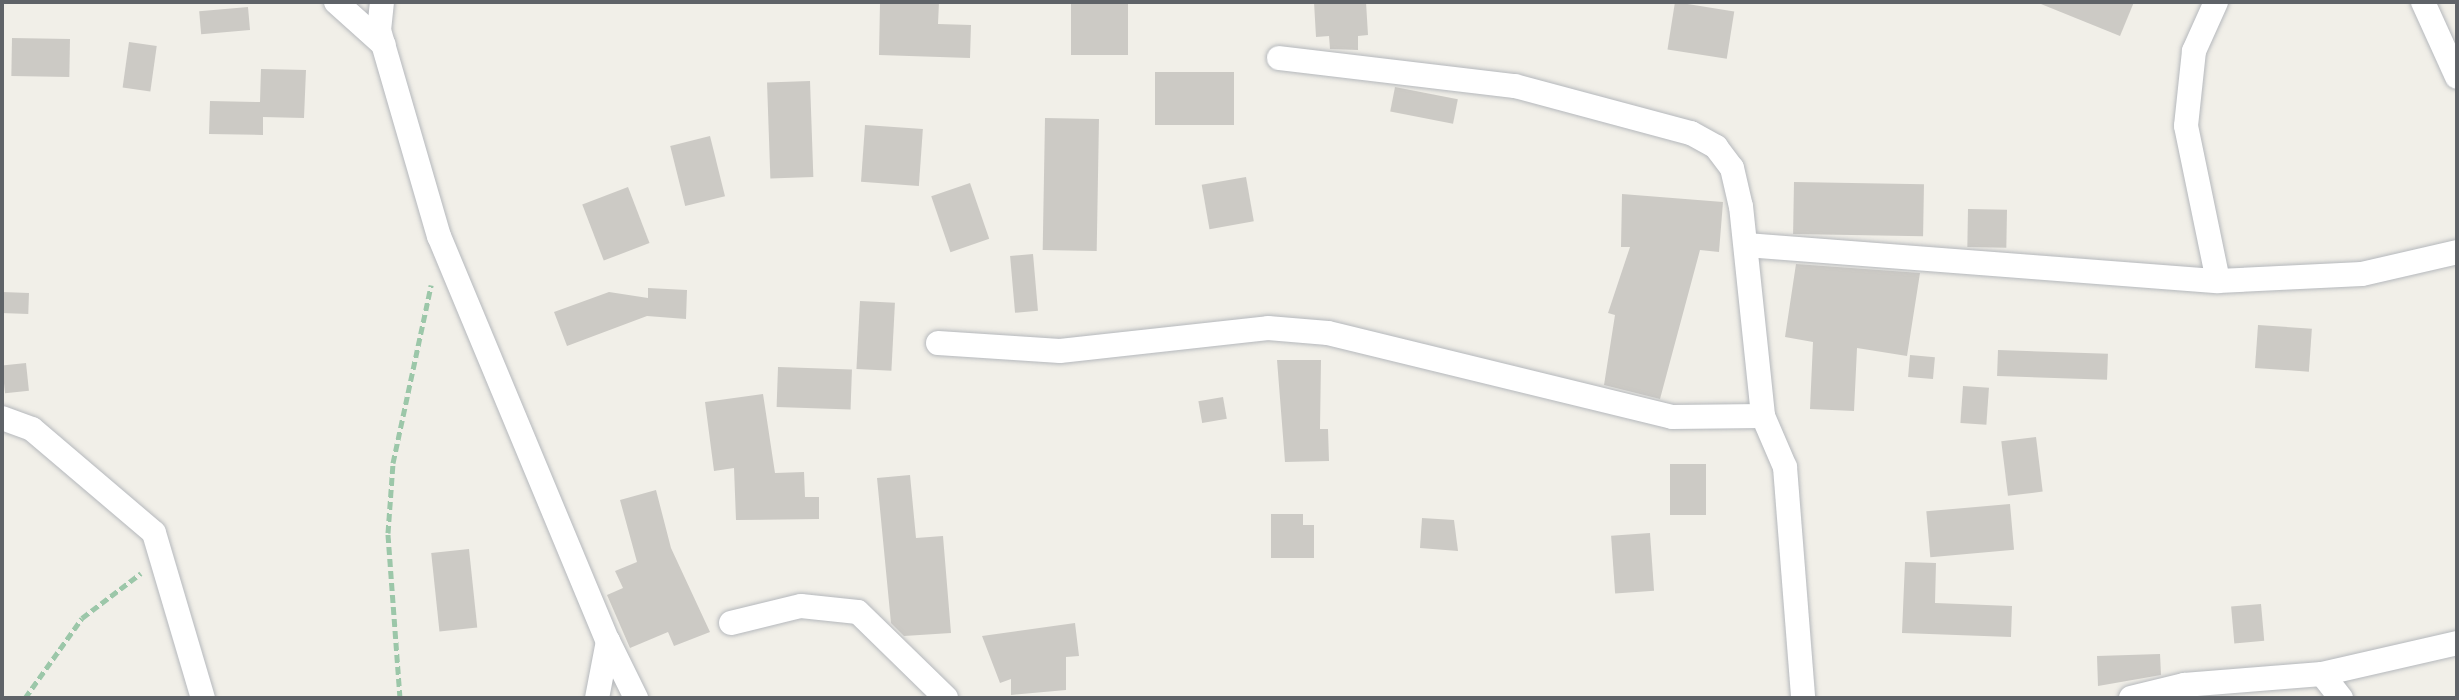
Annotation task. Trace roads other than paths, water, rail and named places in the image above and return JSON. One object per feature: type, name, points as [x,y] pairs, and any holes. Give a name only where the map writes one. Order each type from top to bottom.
[{"type":"street","points":[[336,2],[384,45]]},
{"type":"street","points":[[382,2],[384,45],[439,236],[608,641],[636,698]]},
{"type":"street","points":[[2423,2],[2457,77]]},
{"type":"street","points":[[2208,6],[2194,51],[2186,126],[2218,281]]},
{"type":"street","points":[[1279,58],[1515,86],[1691,133],[1716,147],[1732,168],[1746,245],[1763,416],[1785,467],[1803,698]]},
{"type":"street","points":[[1746,245],[2218,281],[2362,274],[2457,252]]},
{"type":"street","points":[[938,343],[1060,351],[1268,328],[1328,333],[1672,417],[1763,416]]},
{"type":"street","points":[[2,418],[32,429],[91,474],[154,533],[164,556],[180,636],[203,698]]},
{"type":"street","points":[[731,623],[801,606],[858,612],[946,698]]},
{"type":"street","points":[[597,698],[608,641]]},
{"type":"street","points":[[2131,698],[2184,685],[2322,674],[2457,643]]},
{"type":"street","points":[[1802,668],[1820,698]]},
{"type":"street","points":[[2322,674],[2341,698]]}]
